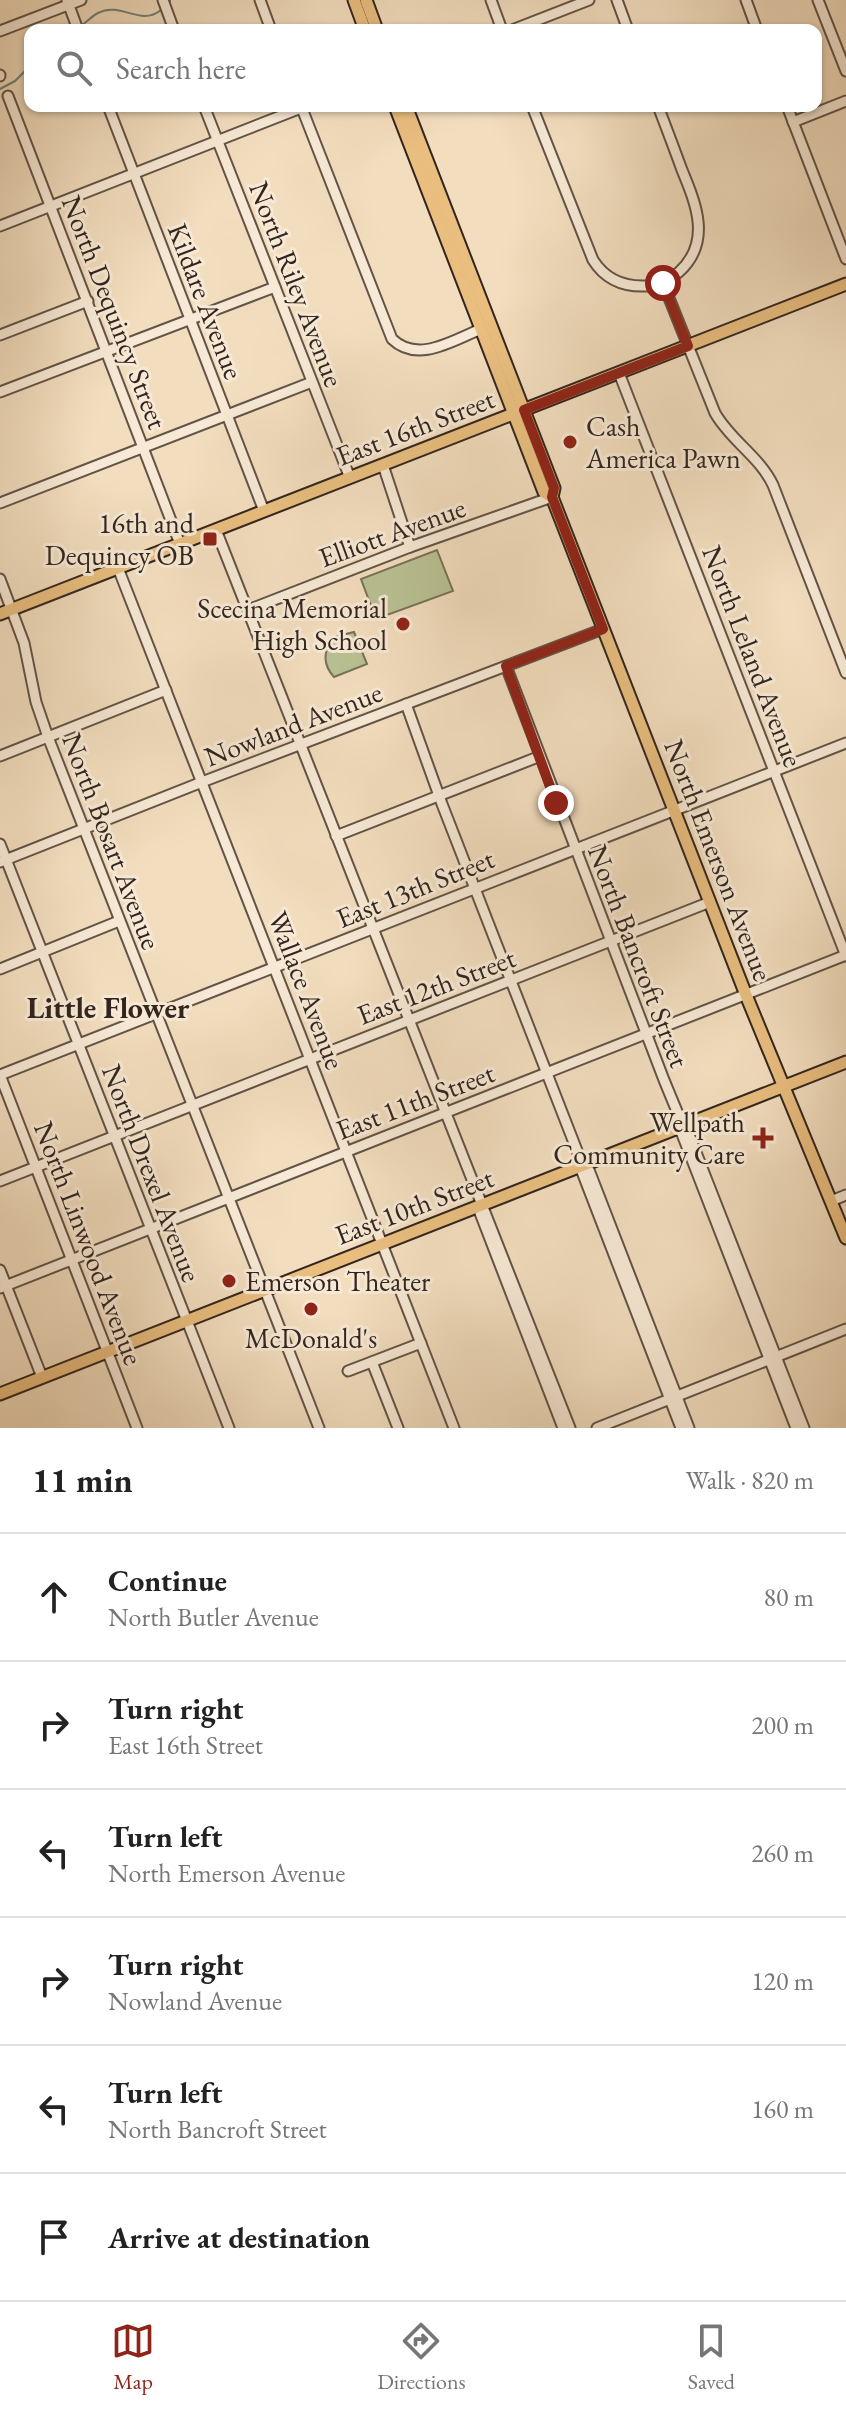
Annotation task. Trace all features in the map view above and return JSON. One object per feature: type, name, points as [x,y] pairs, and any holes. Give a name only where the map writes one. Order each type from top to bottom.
[{"type":"main road","points":[[354,0],[363,24]]},
{"type":"main road","points":[[366,0],[375,24]]},
{"type":"main road","name":"North Emerson Avenue","points":[[397,112],[481,329],[554,488],[552,497],[603,629],[746,995],[846,1238]]},
{"type":"main road","name":"North Emerson Avenue","points":[[408,112],[519,412]]},
{"type":"main road","name":"East 16th Street","points":[[6,611],[846,284]]},
{"type":"main road","name":"East 10th Street","points":[[0,1394],[846,1062]]},
{"type":"street","points":[[0,31],[68,2],[81,0]]},
{"type":"street","points":[[163,0],[172,24]]},
{"type":"street","points":[[260,0],[269,24]]},
{"type":"street","points":[[491,0],[500,24]]},
{"type":"street","points":[[527,24],[589,0]]},
{"type":"street","points":[[617,0],[626,24]]},
{"type":"street","points":[[746,0],[755,24]]},
{"type":"street","points":[[818,0],[846,71]]},
{"type":"street","points":[[68,2],[76,24]]},
{"type":"street","name":"North Dequincy Street","points":[[8,96],[180,544]]},
{"type":"street","points":[[822,111],[846,101]]},
{"type":"street","name":"Kildare Avenue","points":[[110,112],[264,511]]},
{"type":"street","name":"North Riley Avenue","points":[[206,112],[350,478]]},
{"type":"street","points":[[0,226],[290,112]]},
{"type":"street","points":[[305,112],[388,332],[401,347],[417,351],[481,329]]},
{"type":"street","points":[[534,112],[596,265],[625,285],[650,286],[663,283],[679,272],[697,244],[700,225],[697,208],[660,112]]},
{"type":"street","points":[[789,112],[846,259]]},
{"type":"street","points":[[793,122],[818,112]]},
{"type":"street","points":[[663,283],[718,418],[755,457],[773,485],[846,673]]},
{"type":"street","points":[[0,392],[275,287]]},
{"type":"street","points":[[0,335],[88,301]]},
{"type":"street","name":"North Leland Avenue","points":[[619,373],[846,956]]},
{"type":"street","points":[[0,503],[312,382]]},
{"type":"street","points":[[383,465],[410,547]]},
{"type":"street","name":"Elliott Avenue","points":[[248,610],[410,547],[552,497]]},
{"type":"street","points":[[216,530],[446,1113],[481,1205],[480,1213],[570,1428]]},
{"type":"street","name":"Wallace Avenue","points":[[118,568],[454,1428]]},
{"type":"street","name":"North Bosart Avenue","points":[[0,579],[6,611],[24,643],[34,697],[48,737],[319,1428]]},
{"type":"street","name":"Nowland Avenue","points":[[3,861],[603,629]]},
{"type":"street","name":"North Bancroft Street","points":[[506,666],[538,757],[683,1126],[682,1134],[804,1428]]},
{"type":"street","points":[[0,756],[166,690]]},
{"type":"street","points":[[406,704],[583,1166],[582,1172],[673,1398],[681,1428]]},
{"type":"street","name":"East 13th Street","points":[[0,1075],[846,743]]},
{"type":"street","points":[[336,836],[538,757]]},
{"type":"street","name":"North Drexel Avenue","points":[[0,844],[3,861],[42,952],[229,1428]]},
{"type":"street","name":"East 12th Street","points":[[0,1181],[710,902]]},
{"type":"street","points":[[0,969],[119,921]]},
{"type":"street","name":"East 11th Street","points":[[3,1286],[846,956]]},
{"type":"street","name":"North Linwood Avenue","points":[[0,1075],[137,1428]]},
{"type":"street","points":[[831,1201],[846,1195]]},
{"type":"street","points":[[0,1270],[3,1286],[42,1377]]},
{"type":"street","points":[[526,1322],[563,1428]]},
{"type":"street","points":[[597,1428],[846,1329]]},
{"type":"street","points":[[348,1371],[421,1343]]},
{"type":"street","name":"North Bancroft Street","points":[[773,1358],[796,1428]]},
{"type":"street","points":[[372,1362],[398,1428]]},
{"type":"street","points":[[673,1398],[689,1428]]},
{"type":"green space","points":[[437,550],[453,591],[376,619],[361,579]]},
{"type":"green space","points":[[354,632],[367,664],[334,677],[325,657],[328,647],[334,637]]},
{"type":"waterway","points":[[170,0],[170,6]]},
{"type":"waterway","points":[[83,24],[106,10],[146,16],[161,10]]},
{"type":"waterway","points":[[0,89],[24,72]]},
{"type":"place","name":"Cash America Pawn","points":[[570,442]]},
{"type":"place","name":"16th and Dequincy OB","points":[[210,539]]},
{"type":"place","name":"Scecina Memorial High School","points":[[403,624]]},
{"type":"place","name":"Wellpath Community Care","points":[[763,1138]]},
{"type":"place","name":"Emerson Theater","points":[[229,1281]]},
{"type":"place","name":"McDonald's","points":[[311,1309]]},
{"type":"district","name":"Little Flower","points":[[108,1007]]},
{"type":"route","points":[[556,803],[506,666],[603,629],[552,497],[554,488],[524,410],[688,346],[663,283]]}]
